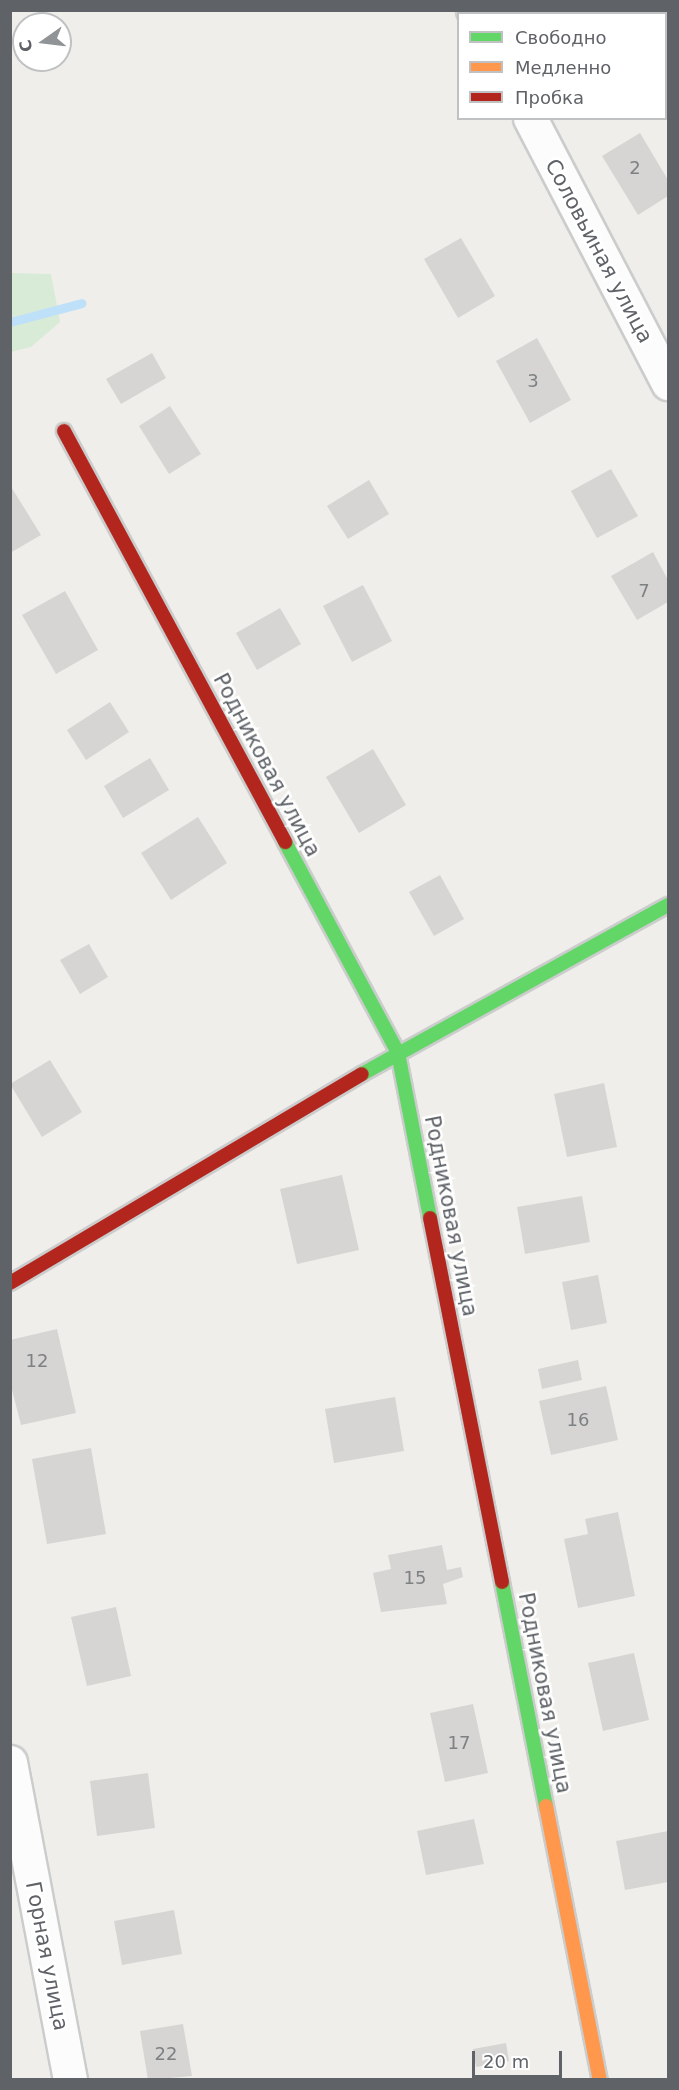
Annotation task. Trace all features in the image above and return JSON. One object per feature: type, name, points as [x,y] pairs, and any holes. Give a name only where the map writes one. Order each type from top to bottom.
[{"type":"street","name":"Соловьиная улица","points":[[531,120],[669,384]]},
{"type":"street","name":"Родниковая улица","points":[[64,431],[398,1053],[600,2079]]},
{"type":"street","points":[[10,1283],[398,1053],[669,905]]},
{"type":"street","name":"Горная улица","points":[[10,1762],[70,2079]]},
{"type":"green space","points":[[11,273],[51,274],[60,322],[31,347],[11,352]]},
{"type":"building","points":[[640,133],[668,180],[668,196],[638,215],[602,156]]},
{"type":"building","points":[[461,238],[495,296],[458,318],[424,259]]},
{"type":"building","points":[[537,338],[571,400],[530,423],[496,361]]},
{"type":"building","points":[[152,353],[166,378],[121,404],[106,379]]},
{"type":"building","points":[[170,406],[201,454],[169,474],[139,426]]},
{"type":"building","points":[[611,469],[638,516],[597,538],[571,491]]},
{"type":"building","points":[[369,480],[389,514],[348,539],[327,506]]},
{"type":"building","points":[[10,485],[41,535],[10,553]]},
{"type":"building","points":[[653,552],[668,580],[668,602],[637,620],[611,576]]},
{"type":"building","points":[[363,585],[392,641],[352,662],[323,606]]},
{"type":"building","points":[[65,591],[98,650],[56,674],[22,615]]},
{"type":"building","points":[[280,608],[301,644],[257,670],[236,633]]},
{"type":"building","points":[[110,702],[129,732],[86,760],[67,730]]},
{"type":"building","points":[[373,749],[406,805],[359,833],[326,777]]},
{"type":"building","points":[[150,758],[169,790],[123,818],[104,786]]},
{"type":"building","points":[[198,817],[227,863],[171,900],[141,853]]},
{"type":"building","points":[[440,875],[464,919],[434,936],[409,892]]},
{"type":"building","points":[[89,944],[108,977],[80,994],[60,960]]},
{"type":"building","points":[[50,1060],[82,1112],[42,1137],[10,1084]]},
{"type":"building","points":[[604,1083],[617,1147],[567,1157],[554,1094]]},
{"type":"building","points":[[342,1175],[359,1250],[297,1264],[280,1189]]},
{"type":"building","points":[[582,1196],[590,1242],[525,1254],[517,1207]]},
{"type":"building","points":[[598,1275],[607,1323],[571,1330],[562,1282]]},
{"type":"building","points":[[57,1329],[76,1413],[21,1425],[10,1382],[10,1340]]},
{"type":"building","points":[[578,1360],[582,1380],[542,1389],[538,1369]]},
{"type":"building","points":[[606,1386],[618,1440],[551,1455],[539,1401]]},
{"type":"building","points":[[395,1397],[404,1451],[334,1463],[325,1409]]},
{"type":"building","points":[[91,1448],[106,1534],[47,1544],[32,1459]]},
{"type":"building","points":[[618,1512],[635,1596],[578,1608],[564,1539],[588,1534],[585,1519]]},
{"type":"building","points":[[442,1545],[447,1570],[461,1567],[463,1577],[443,1584],[447,1604],[381,1612],[373,1573],[391,1569],[388,1555]]},
{"type":"building","points":[[116,1607],[131,1676],[87,1686],[71,1617]]},
{"type":"building","points":[[634,1653],[649,1720],[603,1731],[588,1663]]},
{"type":"building","points":[[473,1704],[488,1773],[445,1782],[430,1713]]},
{"type":"building","points":[[148,1773],[155,1828],[97,1836],[90,1781]]},
{"type":"building","points":[[474,1819],[484,1864],[426,1875],[417,1831]]},
{"type":"building","points":[[668,1831],[668,1882],[625,1890],[616,1841]]},
{"type":"building","points":[[174,1910],[182,1954],[122,1965],[114,1921]]},
{"type":"building","points":[[183,2024],[192,2076],[148,2080],[140,2031]]},
{"type":"building","points":[[506,2043],[509,2061],[476,2067],[473,2049]]},
{"type":"waterway","points":[[10,322],[82,303]]},
{"type":"traffic: fast","points":[[285,842],[398,1053],[430,1218]]},
{"type":"traffic: fast","points":[[362,1074],[668,905]]},
{"type":"traffic: fast","points":[[502,1582],[546,1806]]},
{"type":"traffic: slow","points":[[546,1806],[600,2080]]},
{"type":"traffic: jam","points":[[64,431],[285,842]]},
{"type":"traffic: jam","points":[[10,1283],[362,1074]]},
{"type":"traffic: jam","points":[[430,1218],[502,1582]]}]
